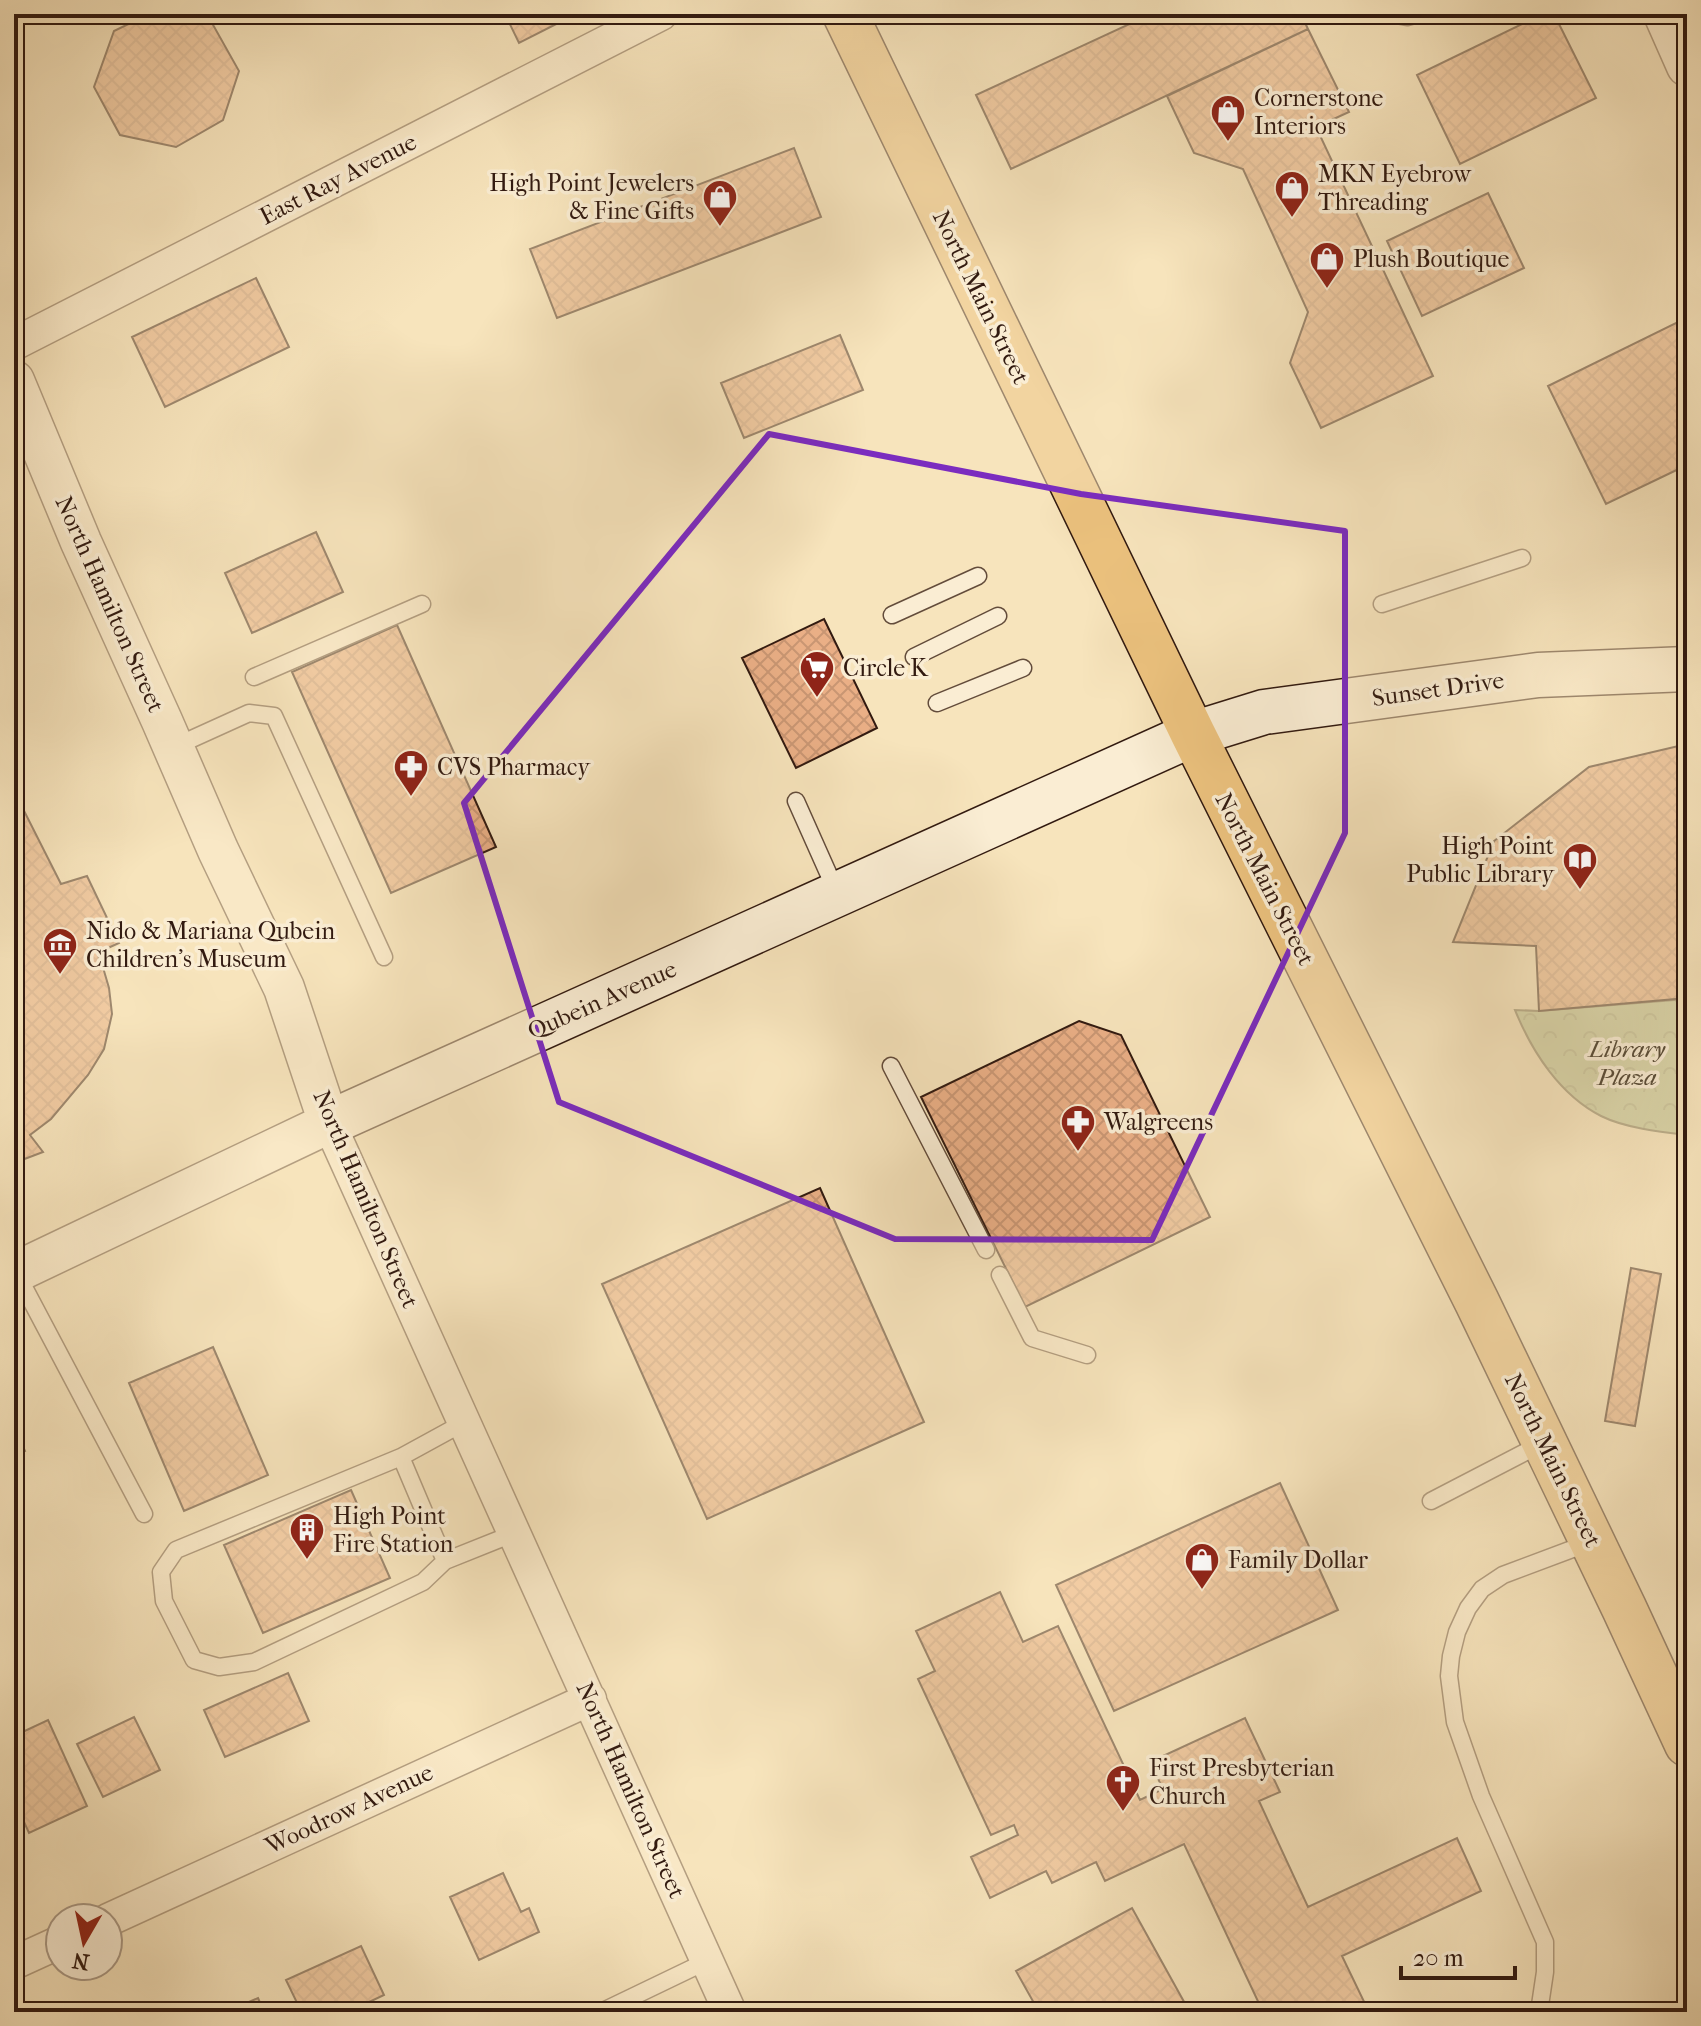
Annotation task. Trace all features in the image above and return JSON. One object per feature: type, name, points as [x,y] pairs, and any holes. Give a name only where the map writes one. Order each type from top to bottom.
[{"type":"main road","name":"North Main Street","points":[[845,14],[1193,734],[1419,1185],[1687,1744]]},
{"type":"main road","name":"Sunset Drive","points":[[1193,734],[1264,712],[1538,675],[1687,669]]},
{"type":"main road","name":"Qubein Avenue","points":[[329,1123],[1193,734]]},
{"type":"street","name":"East Ray Avenue","points":[[14,344],[661,14]]},
{"type":"street","points":[[1664,14],[1687,66]]},
{"type":"street","name":"North Hamilton Street","points":[[14,381],[81,542],[218,850],[284,988],[329,1123],[730,2012]]},
{"type":"street","name":"Qubein Avenue","points":[[15,1272],[329,1123]]},
{"type":"street","name":"Woodrow Avenue","points":[[124,1913],[590,1699]]},
{"type":"street","points":[[14,1963],[44,1949]]},
{"type":"lane","points":[[1391,14],[1407,17],[1418,14]]},
{"type":"lane","points":[[1382,604],[1522,558]]},
{"type":"lane","points":[[892,615],[978,576]]},
{"type":"lane","points":[[254,677],[422,604]]},
{"type":"lane","points":[[914,657],[998,616]]},
{"type":"lane","points":[[937,703],[1023,668]]},
{"type":"lane","points":[[174,747],[249,713],[274,716],[384,957]]},
{"type":"lane","points":[[796,801],[838,894]]},
{"type":"lane","points":[[891,1066],[986,1250]]},
{"type":"lane","points":[[15,1272],[144,1514]]},
{"type":"lane","points":[[1000,1275],[1032,1338],[1087,1355]]},
{"type":"lane","points":[[465,1422],[401,1457],[176,1550],[161,1572],[164,1601],[194,1660],[219,1667],[254,1662],[423,1582],[445,1561],[515,1533]]},
{"type":"lane","points":[[1431,1501],[1544,1442]]},
{"type":"lane","points":[[401,1457],[445,1561]]},
{"type":"lane","points":[[1539,2012],[1545,1972],[1545,1942],[1481,1796],[1455,1722],[1450,1694],[1450,1666],[1457,1632],[1468,1608],[1482,1589],[1503,1575],[1592,1541]]},
{"type":"lane","points":[[601,2012],[707,1961]]},
{"type":"highlighted area","points":[[769,434],[1081,494],[1345,531],[1345,833],[1152,1240],[895,1239],[559,1102],[464,803]]},
{"type":"green space","name":"Library Plaza","points":[[1687,999],[1687,1135],[1621,1124],[1586,1107],[1549,1071],[1515,1010],[1539,1011]]},
{"type":"building","points":[[149,14],[186,14],[212,23],[239,71],[223,120],[176,147],[120,135],[94,87],[114,31]]},
{"type":"building","points":[[505,14],[576,14],[519,43]]},
{"type":"building","points":[[1151,14],[1301,14],[1308,29],[1011,169],[976,95]]},
{"type":"building","points":[[1543,14],[1554,14],[1596,98],[1460,164],[1417,75]]},
{"type":"building","points":[[1308,29],[1349,112],[1316,127],[1433,376],[1321,428],[1290,363],[1308,312],[1243,169],[1194,153],[1167,96]]},
{"type":"building","points":[[794,148],[821,217],[557,318],[530,249]]},
{"type":"building","points":[[1488,193],[1524,268],[1422,316],[1387,241]]},
{"type":"building","points":[[256,278],[289,347],[165,407],[132,337]]},
{"type":"building","points":[[1682,320],[1687,330],[1687,465],[1606,504],[1548,386]]},
{"type":"building","points":[[840,335],[863,390],[744,438],[721,383]]},
{"type":"building","points":[[316,532],[343,592],[252,633],[225,573]]},
{"type":"building","points":[[824,619],[877,728],[796,768],[742,658]]},
{"type":"building","points":[[397,625],[496,847],[391,893],[292,672]]},
{"type":"building","name":"High Point Public Library","points":[[1687,744],[1687,998],[1539,1011],[1536,946],[1453,942],[1494,841],[1589,767]]},
{"type":"building","name":"Nido & Mariana Qubein Children's Museum","points":[[14,791],[61,884],[87,876],[119,943],[97,953],[109,988],[112,1014],[104,1049],[88,1075],[51,1119],[30,1135],[43,1152],[14,1163]]},
{"type":"building","points":[[1079,1021],[1121,1035],[1210,1217],[1025,1307],[921,1097]]},
{"type":"building","points":[[820,1188],[924,1422],[707,1519],[602,1284]]},
{"type":"building","points":[[1631,1268],[1661,1274],[1635,1426],[1605,1421]]},
{"type":"building","points":[[213,1347],[268,1475],[184,1511],[129,1383]]},
{"type":"building","points":[[14,1426],[25,1451],[14,1456]]},
{"type":"building","points":[[1280,1483],[1338,1610],[1114,1711],[1056,1585]]},
{"type":"building","name":"High Point Fire Station","points":[[351,1490],[390,1578],[263,1633],[224,1545]]},
{"type":"building","name":"First Presbyterian Church","points":[[1000,1592],[1023,1642],[1058,1626],[1140,1800],[1163,1789],[1150,1762],[1245,1718],[1280,1792],[1259,1801],[1308,1907],[1457,1838],[1481,1891],[1342,1956],[1369,2012],[1263,2012],[1184,1844],[1105,1881],[1096,1862],[1052,1883],[1046,1871],[990,1898],[971,1857],[1018,1835],[1014,1825],[991,1835],[918,1679],[935,1671],[916,1631]]},
{"type":"building","points":[[288,1673],[309,1721],[225,1757],[204,1710]]},
{"type":"building","points":[[134,1717],[160,1770],[103,1797],[77,1744]]},
{"type":"building","points":[[48,1720],[87,1806],[29,1833],[14,1800],[14,1736]]},
{"type":"building","points":[[503,1873],[521,1912],[529,1908],[539,1932],[479,1960],[450,1897]]},
{"type":"building","points":[[1132,1908],[1188,2009],[1183,2012],[1039,2012],[1016,1971]]},
{"type":"building","points":[[361,1946],[384,1995],[348,2012],[318,2012],[314,2003],[300,2009],[286,1980]]},
{"type":"building","points":[[258,1998],[264,2012],[226,2012]]},
{"type":"place","name":"Cornerstone Interiors","points":[[1228,143]]},
{"type":"place","name":"MKN Eyebrow Threading","points":[[1292,219]]},
{"type":"place","name":"High Point Jewelers & Fine Gifts","points":[[720,228]]},
{"type":"place","name":"Plush Boutique","points":[[1327,290]]},
{"type":"place","name":"Circle K","points":[[817,699]]},
{"type":"place","name":"CVS Pharmacy","points":[[411,798]]},
{"type":"place","name":"High Point Public Library","points":[[1580,891]]},
{"type":"place","name":"Nido & Mariana Qubein Children's Museum","points":[[60,976]]},
{"type":"place","name":"Walgreens","points":[[1078,1153]]},
{"type":"place","name":"High Point Fire Station","points":[[307,1561]]},
{"type":"place","name":"Family Dollar","points":[[1202,1591]]},
{"type":"place","name":"First Presbyterian Church","points":[[1123,1813]]}]
